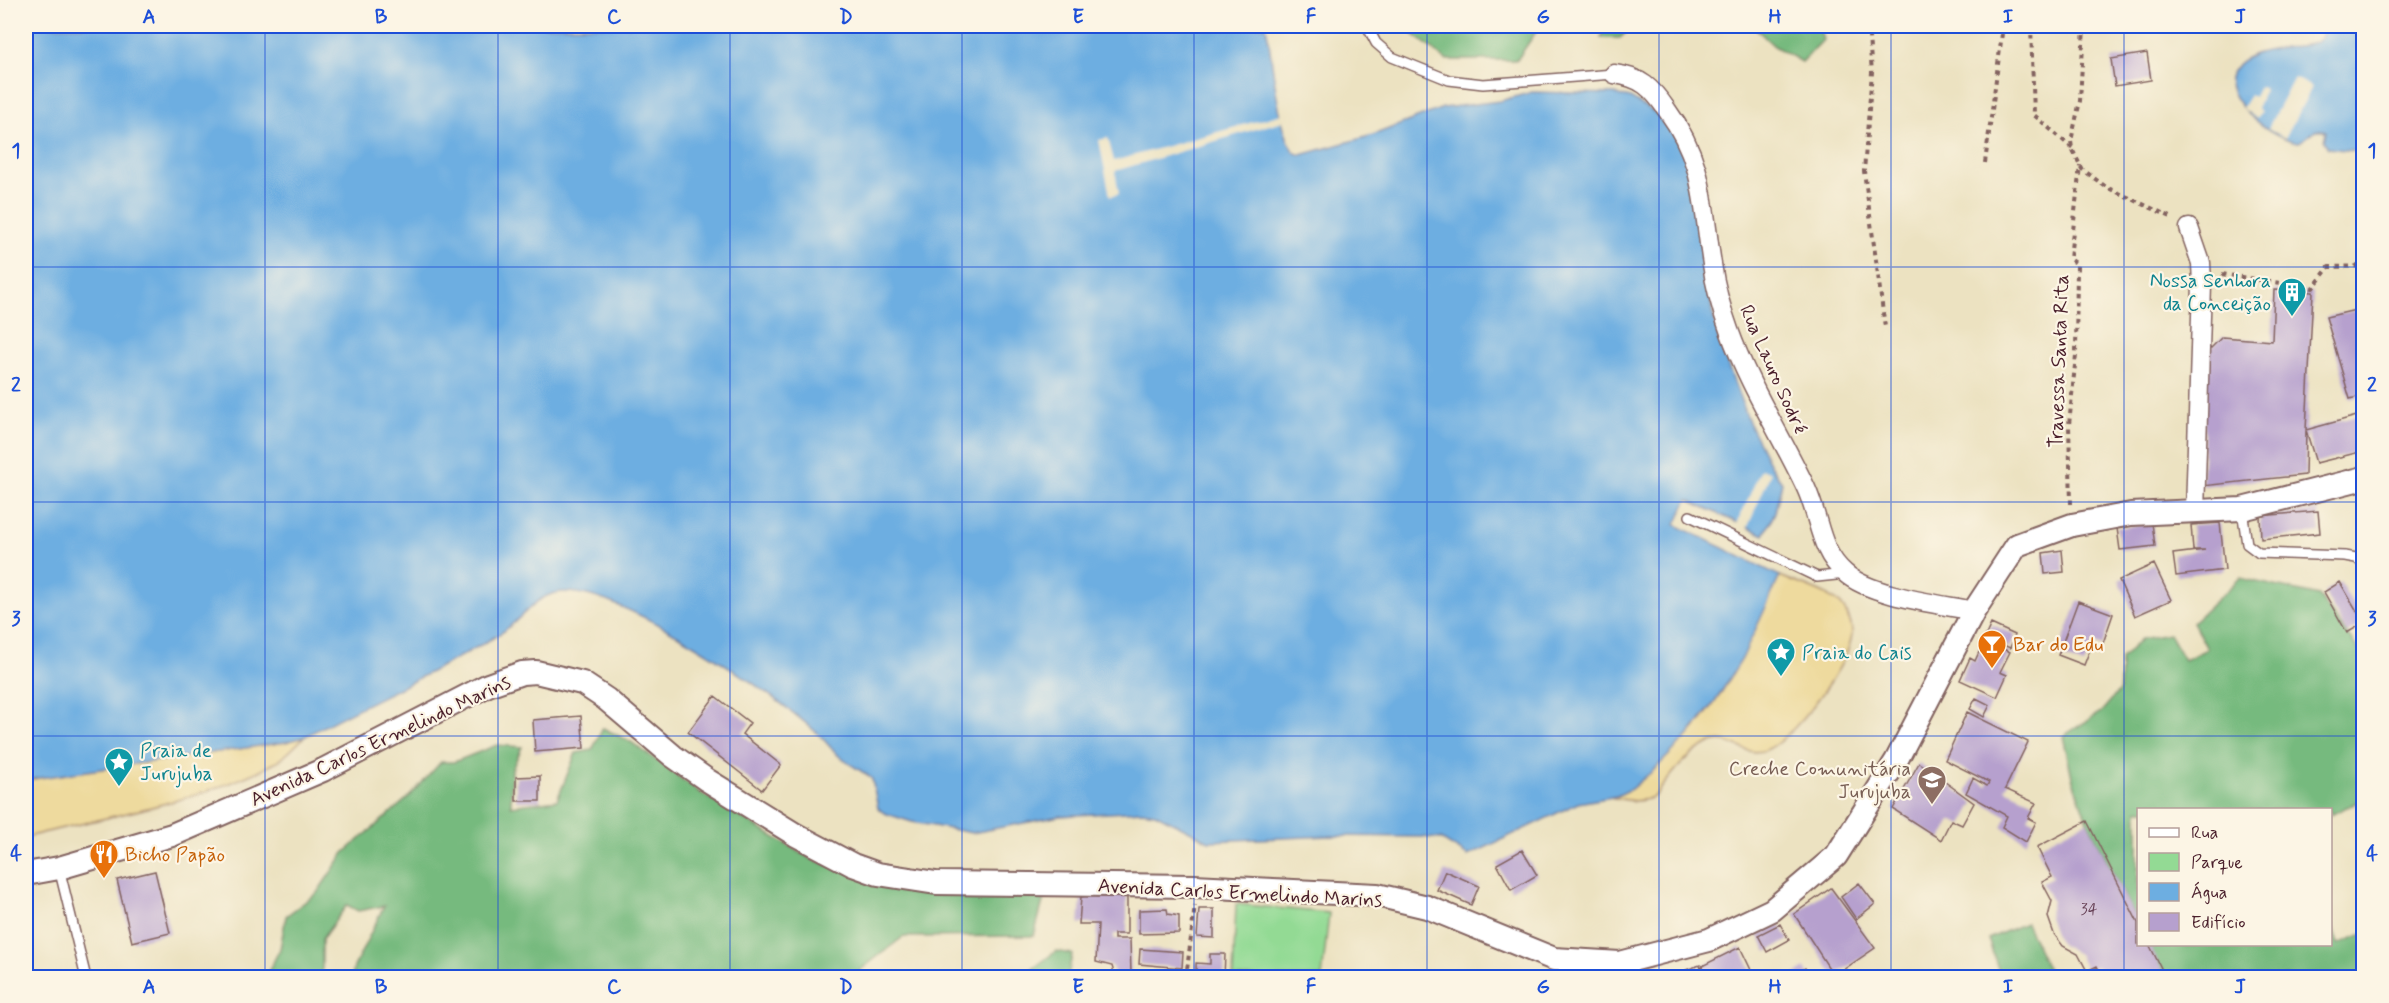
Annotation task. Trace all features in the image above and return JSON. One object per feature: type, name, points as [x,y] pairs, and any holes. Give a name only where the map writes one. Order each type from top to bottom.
[{"type":"street","name":"Rua Lauro Sodré","points":[[1614,74],[1647,84],[1689,142],[1697,164],[1702,189],[1718,293],[1731,335],[1753,387],[1807,490],[1824,547],[1846,574],[1882,591],[1974,611]]},
{"type":"street","points":[[2189,228],[2201,263],[2195,512]]},
{"type":"street","name":"Avenida Carlos Ermelindo Marins","points":[[26,874],[59,868],[172,836],[323,770],[488,685],[522,673],[536,672],[582,683],[606,699],[673,756],[707,780],[805,840],[878,874],[936,883],[1194,886],[1377,895],[1426,907],[1554,960],[1620,963],[1709,939],[1772,910],[1836,856],[1896,761],[1974,611],[2017,544],[2072,525],[2132,514],[2242,509],[2364,478]]},
{"type":"lane","points":[[1367,26],[1377,43],[1392,57],[1449,80],[1483,84],[1614,74]]},
{"type":"lane","points":[[2242,509],[2247,544],[2259,553],[2345,556],[2356,558],[2364,564]]},
{"type":"lane","points":[[1690,516],[1817,577],[1846,574]]},
{"type":"lane","points":[[59,868],[86,978]]},
{"type":"path","points":[[1868,26],[1872,72],[1864,171],[1885,327]]},
{"type":"path","points":[[1985,163],[2003,26]]},
{"type":"path","points":[[2031,26],[2034,115],[2072,149]]},
{"type":"path","points":[[2084,26],[2080,101],[2071,141],[2072,149],[2082,169],[2106,187],[2179,220],[2189,228]]},
{"type":"path","name":"Travessa Santa Rita","points":[[2072,525],[2069,425],[2076,355],[2076,264],[2070,259],[2080,165]]},
{"type":"path","points":[[2201,263],[2221,257],[2223,276],[2313,288],[2330,267],[2364,266]]},
{"type":"path","points":[[1186,978],[1195,906],[1194,886]]},
{"type":"green space","points":[[1403,26],[1540,26],[1517,60],[1446,60]]},
{"type":"green space","points":[[1605,26],[1633,26],[1620,38],[1601,38]]},
{"type":"green space","points":[[1753,26],[1819,26],[1823,40],[1802,62],[1774,46]]},
{"type":"green space","points":[[2240,578],[2319,596],[2363,656],[2363,799],[2332,814],[2332,808],[2137,808],[2137,921],[2087,821],[2072,777],[2063,736],[2101,712],[2120,690],[2121,659],[2141,639],[2169,634],[2184,660],[2207,649],[2193,622]]},
{"type":"green space","points":[[603,728],[631,742],[704,795],[811,859],[886,884],[1046,890],[1034,936],[903,937],[859,971],[862,977],[352,977],[354,967],[384,906],[358,911],[347,905],[322,939],[322,977],[265,978],[280,949],[286,916],[317,893],[344,853],[409,797],[441,762],[454,762],[497,745],[522,747],[512,769],[511,806],[557,800],[576,753],[592,750]]},
{"type":"green space","points":[[1236,904],[1329,913],[1322,977],[1233,977]]},
{"type":"green space","points":[[2026,923],[2051,977],[2001,977],[1988,939]]},
{"type":"green space","points":[[2332,924],[2338,944],[2363,934],[2363,977],[2165,977],[2150,946],[2332,946]]},
{"type":"green space","points":[[1056,951],[1072,954],[1068,977],[1022,977]]},
{"type":"sand","name":"Praia do Cais","points":[[1780,576],[1833,598],[1844,609],[1850,622],[1852,635],[1849,648],[1821,695],[1797,725],[1775,745],[1765,750],[1748,751],[1727,742],[1711,743],[1687,759],[1655,796],[1638,801],[1609,797],[1617,796],[1680,744],[1703,718],[1729,680]]},
{"type":"sand","name":"Praia de Jurujuba","points":[[304,737],[290,752],[277,761],[245,777],[215,788],[152,807],[26,837],[26,780],[286,742]]},
{"type":"water","points":[[26,26],[1266,26],[1282,120],[1292,149],[1301,155],[1373,135],[1443,108],[1500,101],[1532,92],[1615,94],[1630,98],[1670,121],[1689,151],[1712,310],[1720,345],[1751,427],[1770,465],[1782,482],[1775,512],[1764,535],[1688,500],[1676,525],[1780,576],[1742,659],[1715,702],[1688,736],[1655,769],[1631,789],[1617,796],[1578,803],[1468,856],[1441,839],[1421,837],[1330,836],[1209,841],[1155,813],[1142,811],[1060,816],[972,833],[912,822],[884,813],[878,808],[872,779],[839,756],[796,715],[731,668],[652,621],[615,604],[582,594],[548,595],[534,604],[508,628],[477,647],[304,737],[286,742],[26,780]]},
{"type":"water","points":[[2325,26],[2363,26],[2363,152],[2328,148],[2324,141],[2326,131],[2321,130],[2314,131],[2299,142],[2278,135],[2254,119],[2244,109],[2231,87],[2230,77],[2236,66],[2245,59],[2267,51],[2314,43],[2321,38]]},
{"type":"pier","points":[[2294,78],[2312,87],[2285,138],[2268,128]]},
{"type":"pier","points":[[2259,87],[2265,89],[2257,109],[2261,112],[2257,119],[2242,108],[2250,95],[2254,97]]},
{"type":"pier","points":[[1282,114],[1283,121],[1115,171],[1119,194],[1110,196],[1099,140],[1108,138],[1114,161]]},
{"type":"pier","points":[[1761,469],[1771,472],[1747,529],[1765,538],[1689,504],[1680,524],[1736,551],[1677,524],[1688,501],[1737,524]]},
{"type":"building","points":[[2147,53],[2151,80],[2115,86],[2111,59]]},
{"type":"building","points":[[2274,290],[2313,292],[2305,475],[2202,486],[2207,352],[2222,337],[2272,341]]},
{"type":"building","points":[[2364,308],[2364,395],[2350,399],[2326,317]]},
{"type":"building","points":[[2364,414],[2364,451],[2316,463],[2306,430]]},
{"type":"building","points":[[2318,511],[2320,533],[2261,539],[2260,516]]},
{"type":"building","points":[[2152,523],[2155,546],[2120,550],[2117,528]]},
{"type":"building","points":[[2220,523],[2225,570],[2176,576],[2173,554],[2205,550],[2193,550],[2191,525]]},
{"type":"building","points":[[2062,550],[2064,572],[2045,574],[2043,553]]},
{"type":"building","points":[[2154,564],[2171,600],[2135,616],[2119,580]]},
{"type":"building","points":[[2340,582],[2364,623],[2347,633],[2324,592]]},
{"type":"building","points":[[2078,601],[2113,614],[2102,646],[2093,642],[2084,665],[2058,655]]},
{"type":"building","points":[[1991,624],[2015,635],[2010,648],[1985,637]]},
{"type":"building","points":[[1984,641],[2010,652],[2000,672],[2007,675],[1997,697],[1960,680],[1970,658],[1975,661]]},
{"type":"building","points":[[715,696],[750,723],[742,734],[781,765],[762,790],[688,732]]},
{"type":"building","points":[[1976,698],[1990,705],[1984,717],[1970,709]]},
{"type":"building","points":[[1967,712],[2028,742],[2005,789],[2036,803],[2028,818],[2036,822],[2026,842],[2002,827],[2007,816],[1966,793],[1973,778],[1987,786],[1989,782],[1945,760]]},
{"type":"building","points":[[581,716],[584,748],[535,752],[533,720]]},
{"type":"building","points":[[1919,763],[1974,803],[1962,825],[1951,820],[1941,840],[1893,809]]},
{"type":"building","points":[[540,776],[540,801],[516,801],[516,777]]},
{"type":"building","points":[[2364,803],[2364,824],[2356,807]]},
{"type":"building","points":[[2087,821],[2137,921],[2137,946],[2150,946],[2162,970],[2148,978],[2103,978],[2097,966],[2087,971],[2078,954],[2063,946],[2054,934],[2048,917],[2052,901],[2042,882],[2052,877],[2037,847]]},
{"type":"building","points":[[1522,850],[1537,875],[1511,890],[1497,864]]},
{"type":"building","points":[[155,871],[170,933],[132,942],[117,880]]},
{"type":"building","points":[[1445,871],[1479,886],[1471,905],[1437,890]]},
{"type":"building","points":[[1859,883],[1875,904],[1856,919],[1841,897]]},
{"type":"building","points":[[1831,888],[1875,948],[1834,976],[1794,914]]},
{"type":"building","points":[[1099,894],[1127,895],[1127,934],[1114,934],[1114,939],[1130,939],[1131,974],[1115,976],[1112,966],[1096,962],[1098,924],[1079,924],[1081,897]]},
{"type":"building","points":[[1167,909],[1168,914],[1179,916],[1179,933],[1139,934],[1139,910]]},
{"type":"building","points":[[1199,909],[1214,909],[1214,938],[1197,937]]},
{"type":"building","points":[[1780,924],[1789,940],[1767,952],[1758,935]]},
{"type":"building","points":[[1740,947],[1752,972],[1741,978],[1708,978],[1702,966]]},
{"type":"building","points":[[1140,949],[1183,952],[1182,968],[1139,964]]},
{"type":"building","points":[[1210,954],[1225,954],[1224,978],[1196,978],[1196,963],[1210,964]]},
{"type":"building","points":[[1700,965],[1704,978],[1688,978],[1686,970]]},
{"type":"building","points":[[1552,966],[1591,973],[1590,978],[1550,978]]},
{"type":"building","points":[[1805,968],[1810,978],[1790,978]]},
{"type":"place","name":"Nossa Senhora da Conceição","points":[[2292,318]]},
{"type":"place","name":"Bar do Edu","points":[[1992,670]]},
{"type":"place","name":"Praia do Cais","points":[[1781,678]]},
{"type":"place","name":"Praia de Jurujuba","points":[[119,788]]},
{"type":"place","name":"Creche Comunitária Jurujuba","points":[[1932,806]]},
{"type":"place","name":"Bicho Papão","points":[[104,880]]}]
